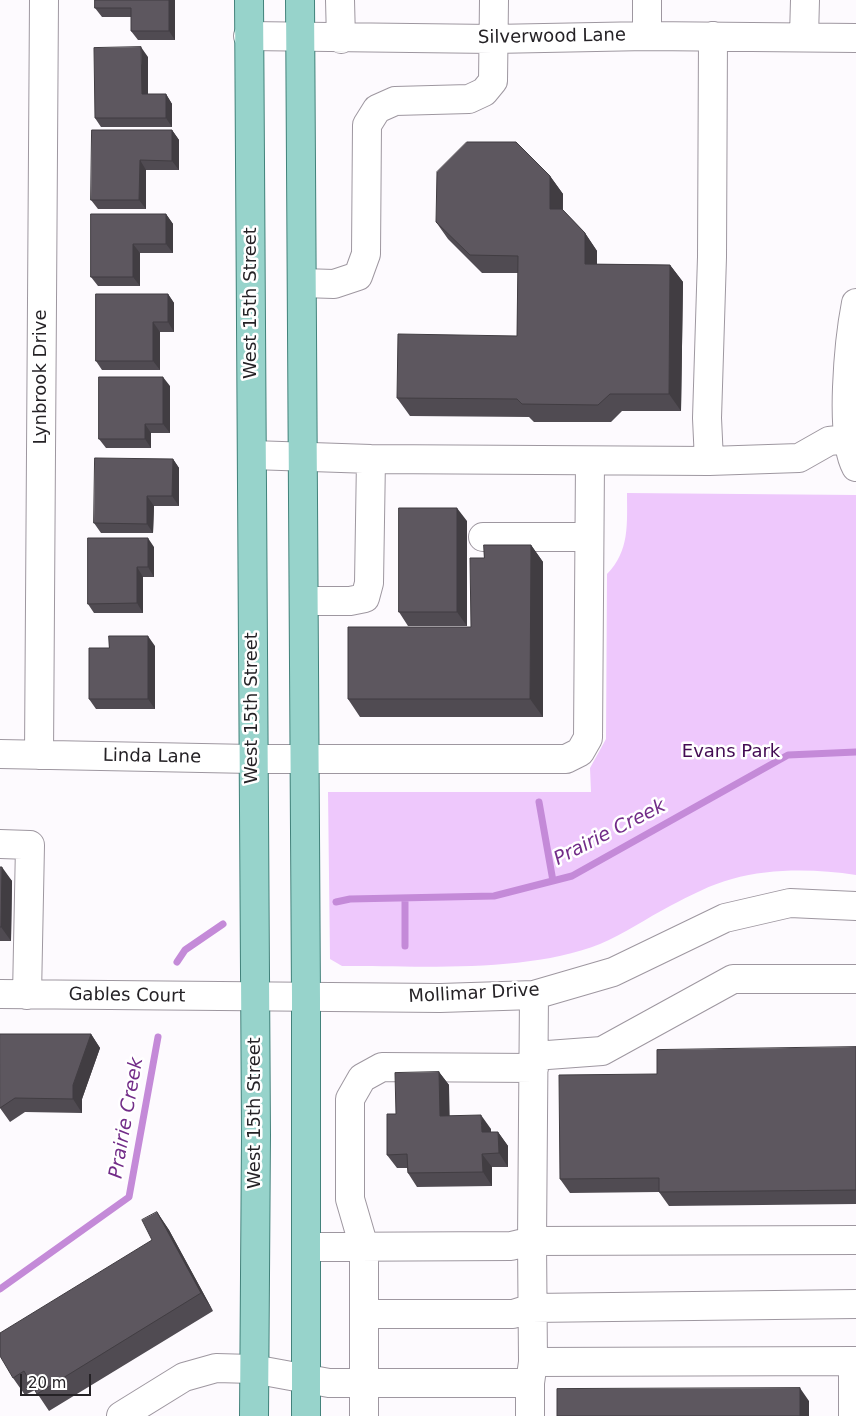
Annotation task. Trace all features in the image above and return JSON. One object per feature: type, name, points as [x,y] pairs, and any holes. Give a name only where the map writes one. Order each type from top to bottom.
[{"type":"main road","name":"West 15th Street","points":[[248,0],[256,1144],[254,1416]]},
{"type":"main road","points":[[300,0],[306,997],[306,1416]]},
{"type":"street","name":"Lynbrook Drive","points":[[39,755],[44,0]]},
{"type":"street","points":[[340,0],[341,38]]},
{"type":"street","points":[[302,283],[334,284],[358,276],[366,254],[367,125],[377,109],[396,101],[469,99],[484,92],[493,81],[494,0]]},
{"type":"street","points":[[647,36],[648,0]]},
{"type":"street","points":[[804,36],[805,0]]},
{"type":"street","name":"Silverwood Lane","points":[[248,36],[493,39],[647,36],[804,36],[856,38]]},
{"type":"street","points":[[709,461],[707,418],[712,257],[713,36]]},
{"type":"street","points":[[856,303],[849,359],[847,440],[856,467]]},
{"type":"street","points":[[252,455],[302,458],[590,462],[709,461],[799,458],[829,441],[847,440]]},
{"type":"street","points":[[304,601],[350,601],[365,598],[369,583],[371,459]]},
{"type":"street","name":"Linda Lane","points":[[0,754],[252,759],[566,759],[580,752],[588,738],[590,462]]},
{"type":"street","points":[[483,536],[589,537]]},
{"type":"street","points":[[0,844],[30,845],[27,995]]},
{"type":"street","name":"Mollimar Drive","points":[[255,997],[440,998],[534,995],[613,972],[725,918],[790,903],[856,906]]},
{"type":"street","points":[[364,1416],[364,1247],[350,1199],[350,1099],[362,1078],[382,1067],[534,1062],[602,1051],[733,979],[856,979]]},
{"type":"street","name":"Gables Court","points":[[0,994],[255,997]]},
{"type":"street","points":[[530,1416],[532,1372],[534,995]]},
{"type":"street","points":[[306,1247],[511,1246],[532,1241],[856,1240]]},
{"type":"street","points":[[364,1314],[513,1314],[532,1308],[856,1304]]},
{"type":"street","points":[[121,1416],[184,1377],[216,1368],[253,1368],[329,1383],[365,1383],[532,1372],[854,1361],[853,1416]]},
{"type":"green space","name":"Evans Park","points":[[627,493],[856,495],[856,875],[778,871],[732,879],[693,894],[600,944],[540,960],[473,966],[405,967],[342,966],[330,959],[328,792],[591,792],[590,768],[606,739],[607,574],[620,556],[626,536]]},
{"type":"building","points":[[95,0],[169,0],[169,31],[131,31],[131,8],[95,8]]},
{"type":"building","points":[[141,47],[142,94],[166,94],[166,118],[95,118],[94,48]]},
{"type":"building","points":[[92,130],[172,130],[172,161],[140,160],[139,200],[91,200]]},
{"type":"building","points":[[467,142],[516,142],[550,176],[550,209],[562,209],[585,233],[585,264],[670,265],[669,394],[610,394],[598,405],[522,404],[517,399],[397,398],[398,334],[517,336],[518,256],[470,255],[436,222],[437,172]]},
{"type":"building","points":[[91,214],[166,214],[166,244],[133,244],[133,277],[91,277]]},
{"type":"building","points":[[96,294],[168,294],[168,322],[153,322],[153,361],[96,361]]},
{"type":"building","points":[[99,377],[163,377],[163,424],[145,424],[145,439],[99,439]]},
{"type":"building","points":[[95,458],[173,459],[172,496],[147,496],[147,524],[94,523]]},
{"type":"building","points":[[399,508],[457,508],[457,612],[399,612]]},
{"type":"building","points":[[88,538],[148,538],[148,567],[137,567],[137,603],[88,604]]},
{"type":"building","points":[[484,545],[531,545],[530,699],[348,699],[348,627],[471,627],[470,558],[484,558]]},
{"type":"building","points":[[109,636],[148,636],[148,699],[89,699],[89,648],[109,648]]},
{"type":"building","points":[[0,867],[2,867],[1,927],[0,927]]},
{"type":"building","points":[[0,1034],[91,1034],[73,1085],[73,1099],[15,1098],[0,1108]]},
{"type":"building","points":[[856,1047],[856,1190],[659,1192],[659,1178],[560,1179],[559,1075],[657,1074],[657,1050]]},
{"type":"building","points":[[439,1072],[440,1116],[481,1115],[482,1132],[498,1132],[499,1153],[482,1154],[483,1172],[408,1173],[407,1154],[387,1155],[387,1114],[396,1114],[395,1073]]},
{"type":"building","points":[[157,1212],[201,1293],[37,1394],[24,1371],[13,1378],[0,1356],[0,1333],[152,1240],[142,1220]]},
{"type":"building","points":[[800,1388],[800,1416],[557,1416],[557,1389]]},
{"type":"waterway","name":"Prairie Creek","points":[[336,902],[350,899],[494,896],[572,876],[788,755],[856,752]]},
{"type":"waterway","points":[[539,802],[553,881]]},
{"type":"waterway","points":[[405,898],[405,946]]},
{"type":"waterway","name":"Prairie Creek","points":[[177,962],[185,950],[223,924]]},
{"type":"waterway","name":"Prairie Creek","points":[[0,1289],[129,1197],[158,1037]]}]
